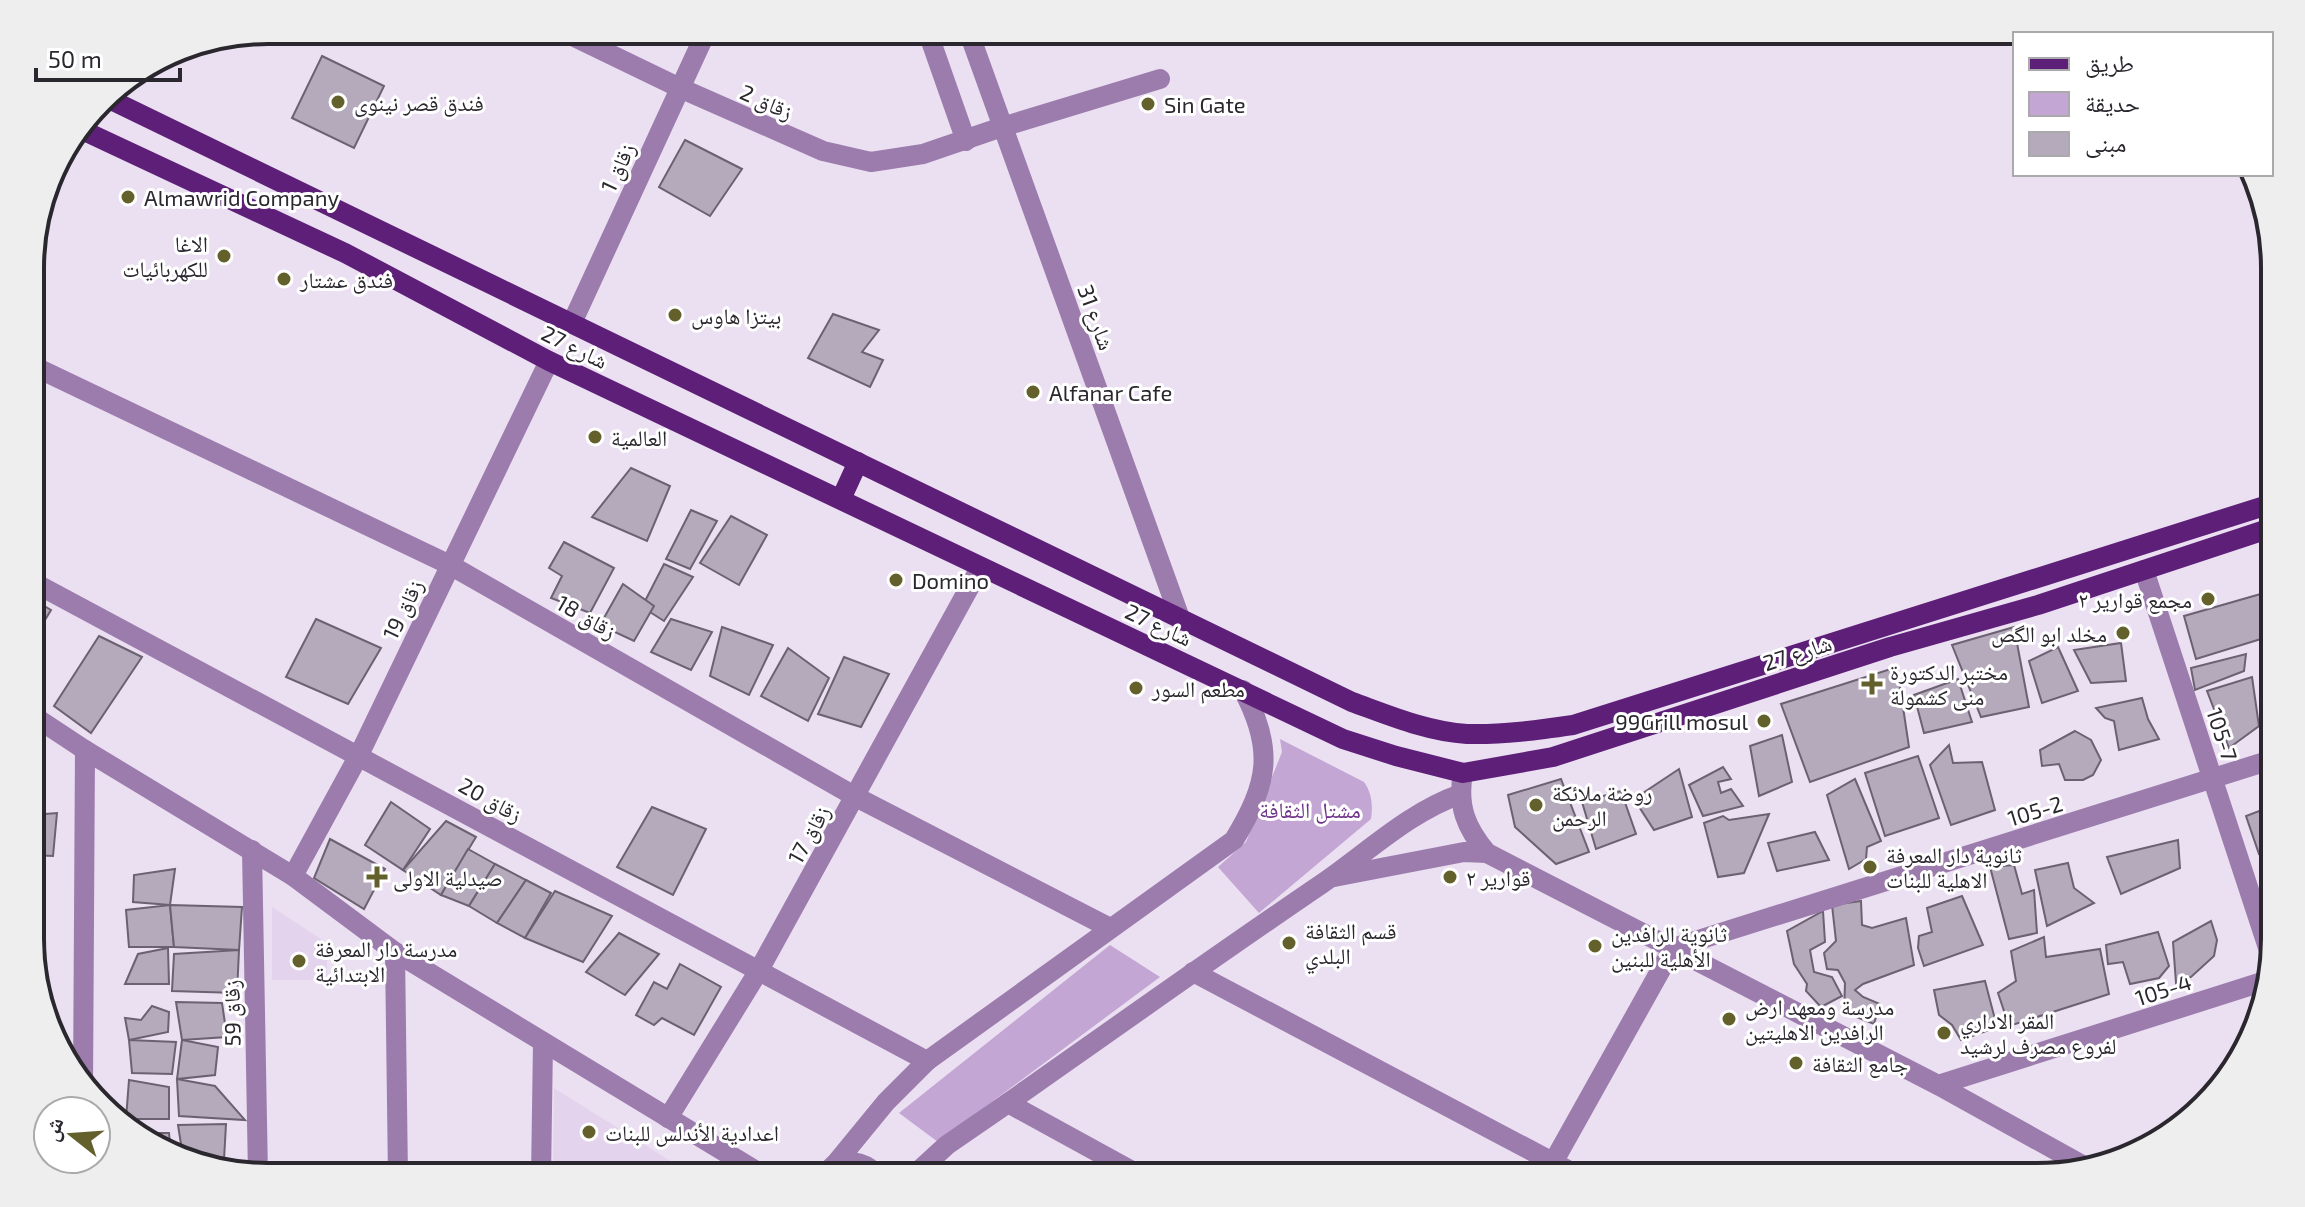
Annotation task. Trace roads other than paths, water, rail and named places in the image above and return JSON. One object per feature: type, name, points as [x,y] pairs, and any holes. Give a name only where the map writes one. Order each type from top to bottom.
[{"type":"main road","name":"شارع 27","points":[[117,103],[1352,702],[1405,721],[1465,734],[1573,725],[2261,507]]},
{"type":"main road","name":"شارع 27","points":[[89,133],[345,253],[549,361],[1343,739],[1463,773],[1553,757],[1890,647],[2038,605],[2261,531]]},
{"type":"main road","points":[[841,499],[858,462]]},
{"type":"street","name":"زقاق 2","points":[[589,44],[823,151],[871,162],[923,154],[1160,79]]},
{"type":"street","name":"زقاق 1","points":[[572,323],[700,44]]},
{"type":"street","points":[[932,44],[966,141]]},
{"type":"street","name":"شارع 31","points":[[973,44],[1181,621]]},
{"type":"street","name":"زقاق 19","points":[[293,876],[359,755],[549,361]]},
{"type":"street","name":"زقاق 18","points":[[44,371],[450,565],[856,797],[1110,928]]},
{"type":"street","name":"زقاق 17","points":[[668,1118],[758,972],[980,568]]},
{"type":"street","name":"105-7","points":[[2144,570],[2261,927]]},
{"type":"street","name":"زقاق 20","points":[[44,588],[927,1061]]},
{"type":"street","points":[[835,1163],[886,1102],[927,1061],[1234,840],[1258,796],[1264,769],[1263,741],[1256,714],[1243,690]]},
{"type":"street","points":[[44,723],[293,876],[395,952],[743,1163]]},
{"type":"street","points":[[83,1065],[85,750]]},
{"type":"street","name":"105-2","points":[[1673,948],[2261,763]]},
{"type":"street","points":[[1463,773],[1461,794],[1464,819],[1487,853]]},
{"type":"street","points":[[928,1163],[967,1129],[1389,834],[1444,800],[1461,794]]},
{"type":"street","name":"زقاق 59","points":[[252,850],[258,1162]]},
{"type":"street","points":[[1330,878],[1464,852],[1487,853],[1938,1085],[2073,1160]]},
{"type":"street","points":[[1552,1163],[1673,948]]},
{"type":"street","points":[[395,952],[398,1163]]},
{"type":"street","points":[[1193,972],[1538,1163]]},
{"type":"street","name":"105-4","points":[[1938,1085],[2256,984]]},
{"type":"street","points":[[541,1163],[543,1042]]},
{"type":"street","points":[[1008,1103],[1117,1163]]},
{"type":"place","name":"فندق قصر نينوى","points":[[338,102]]},
{"type":"place","name":"Sin Gate","points":[[1148,104]]},
{"type":"place","name":"Almawrid Company","points":[[128,197]]},
{"type":"place","name":"الاغا للكهربائيات","points":[[224,256]]},
{"type":"place","name":"فندق عشتار","points":[[284,279]]},
{"type":"place","name":"بيتزا هاوس","points":[[675,315]]},
{"type":"place","name":"Alfanar Cafe","points":[[1033,392]]},
{"type":"place","name":"العالمية","points":[[595,437]]},
{"type":"place","name":"Domino","points":[[896,580]]},
{"type":"place","name":"مجمع قوارير ٢","points":[[2208,599]]},
{"type":"place","name":"مخلد ابو الگص","points":[[2123,633]]},
{"type":"place","name":"مختبر الدكتورة منى كشمولة","points":[[1872,684]]},
{"type":"place","name":"مطعم السور","points":[[1136,688]]},
{"type":"place","name":"99Grill mosul","points":[[1764,721]]},
{"type":"place","name":"روضة ملائكة الرحمن","points":[[1536,805]]},
{"type":"place","name":"ثانوية دار المعرفة الاهلية للبنات","points":[[1870,867]]},
{"type":"place","name":"صيدلية الاولى","points":[[377,877]]},
{"type":"place","name":"قوارير ٢","points":[[1450,877]]},
{"type":"place","name":"قسم الثقافة البلدي","points":[[1289,943]]},
{"type":"place","name":"ثانوية الرافدين الأهلية للبنين","points":[[1595,946]]},
{"type":"place","name":"مدرسة دار المعرفة الابتدائية","points":[[299,961]]},
{"type":"place","name":"مدرسة ومعهد ارض الرافدين الاهليتين","points":[[1729,1019]]},
{"type":"place","name":"المقر الاداري لفروع مصرف لرشيد","points":[[1944,1033]]},
{"type":"place","name":"جامع الثقافة","points":[[1796,1063]]},
{"type":"place","name":"اعدادية الأندلس للبنات","points":[[589,1132]]},
{"type":"park label","name":"مشتل الثقافة","points":[[1310,809]]}]
